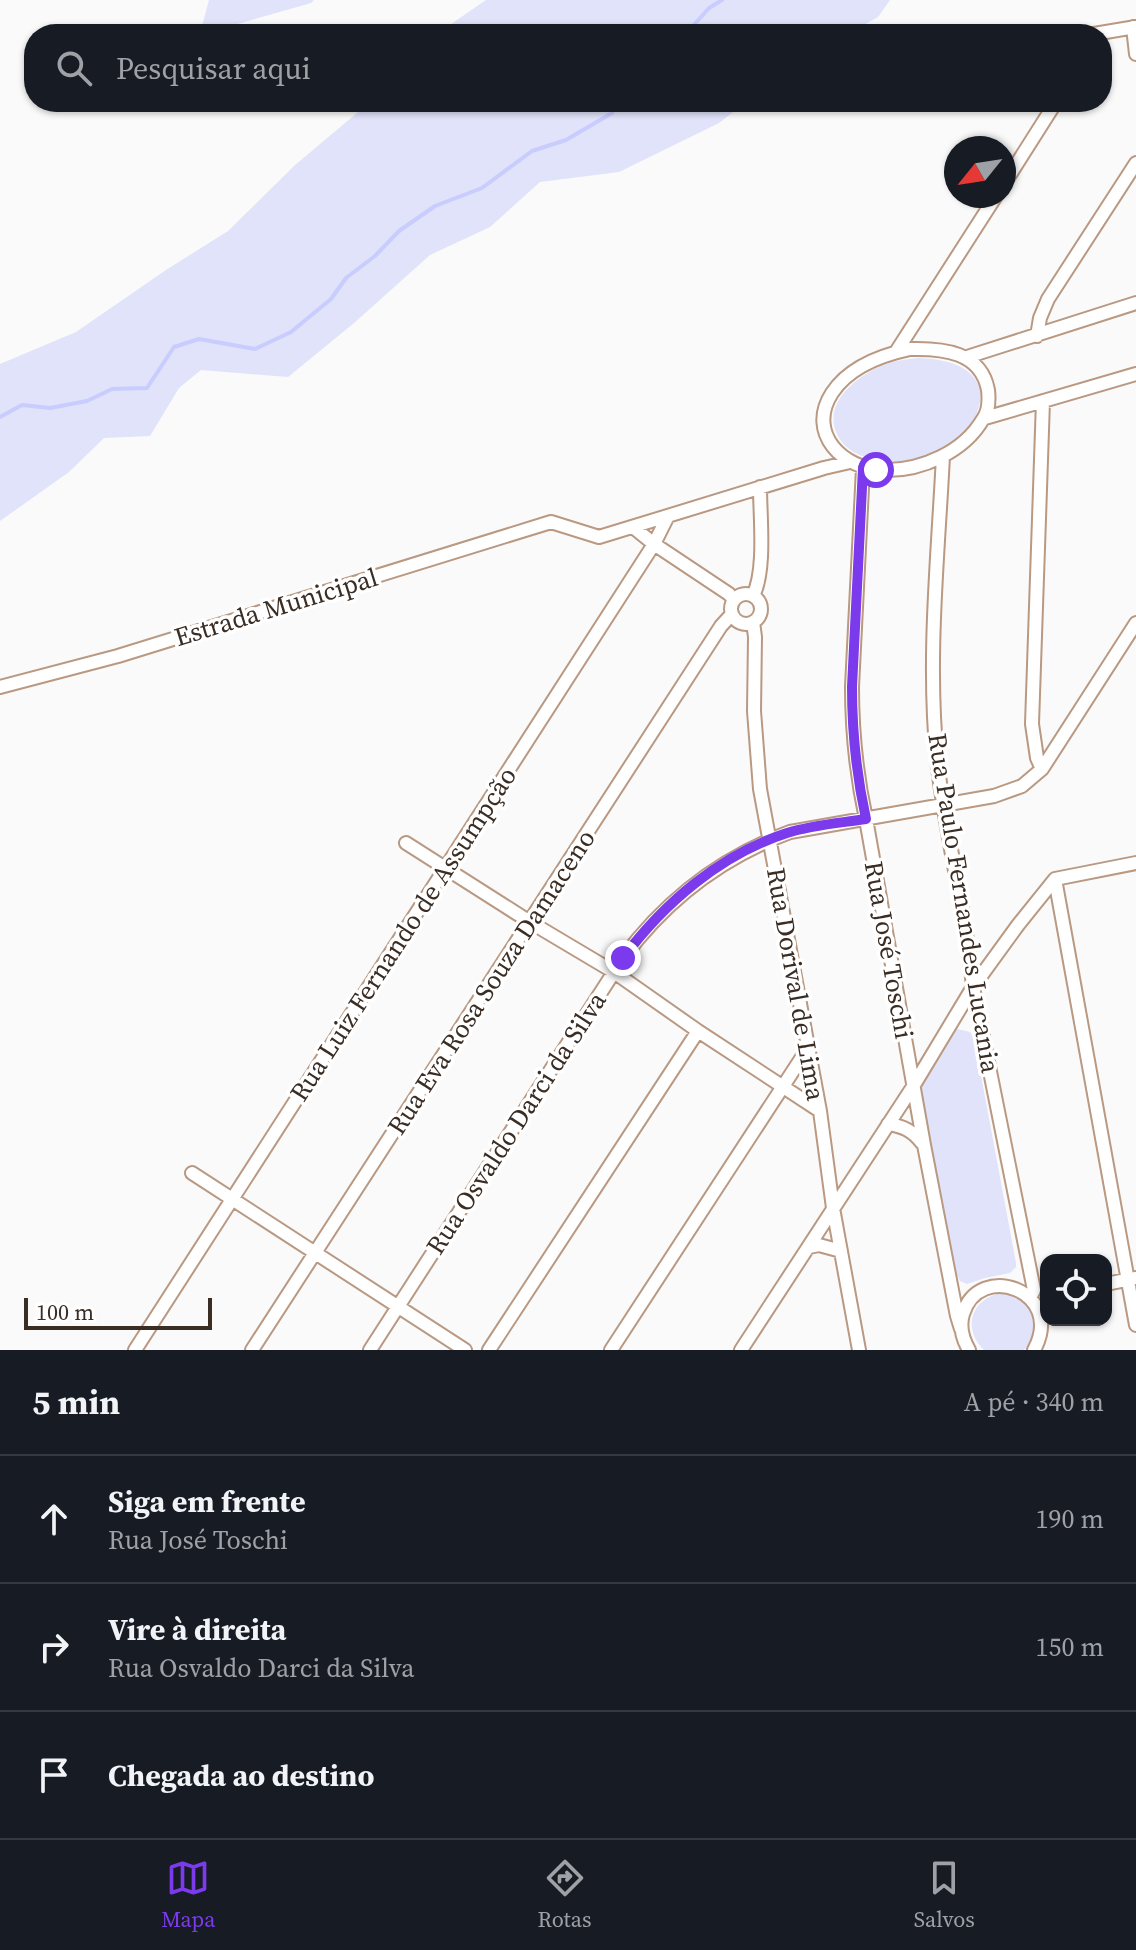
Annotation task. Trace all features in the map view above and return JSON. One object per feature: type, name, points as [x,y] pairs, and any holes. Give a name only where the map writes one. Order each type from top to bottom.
[{"type":"street","points":[[1112,31],[1135,27],[1136,54]]},
{"type":"street","points":[[1016,165],[1050,112]]},
{"type":"street","points":[[1037,336],[1048,299],[1136,163]]},
{"type":"street","points":[[896,352],[988,208]]},
{"type":"street","points":[[967,357],[1136,303]]},
{"type":"street","points":[[925,349],[967,357],[980,371],[987,387],[985,418],[966,439],[943,456],[903,469],[876,470],[850,462],[835,450],[825,422],[827,405],[833,391],[856,371],[896,352],[925,349]]},
{"type":"street","points":[[985,418],[1136,374]]},
{"type":"street","points":[[1042,769],[1037,758],[1032,724],[1043,401]]},
{"type":"street","name":"Rua Paulo Fernandes Lucania","points":[[943,456],[934,657],[937,756],[973,987],[1041,1330]]},
{"type":"street","points":[[633,527],[850,462]]},
{"type":"street","name":"Rua José Toschi","points":[[863,468],[852,687],[857,777],[924,1145],[964,1342]]},
{"type":"street","points":[[753,596],[760,571],[760,487]]},
{"type":"street","name":"Rua Luiz Fernando de Assumpção","points":[[135,1350],[654,544],[668,516]]},
{"type":"street","name":"Estrada Municipal","points":[[0,687],[118,656],[551,522],[599,537],[633,527]]},
{"type":"street","points":[[633,527],[734,600]]},
{"type":"street","points":[[743,595],[753,596],[760,604],[760,615],[753,622],[743,624],[734,619],[731,609],[734,600],[743,595]]},
{"type":"street","name":"Rua Eva Rosa Souza Damaceno","points":[[252,1350],[721,626],[732,614]]},
{"type":"street","name":"Rua Dorival de Lima","points":[[753,622],[754,711],[760,789],[820,1111],[833,1208],[859,1350]]},
{"type":"street","name":"Rua Osvaldo Darci da Silva","points":[[370,1350],[614,972],[648,926],[681,894],[722,865],[790,832],[1004,794],[1022,786],[1042,769],[1136,623]]},
{"type":"street","points":[[406,843],[614,972],[820,1111]]},
{"type":"street","points":[[741,1350],[914,1085],[973,987],[1055,879],[1136,863]]},
{"type":"street","points":[[1055,879],[1132,1279],[1136,1325]]},
{"type":"street","points":[[489,1350],[698,1031]]},
{"type":"street","points":[[611,1350],[808,1048]]},
{"type":"street","points":[[888,1124],[909,1129],[924,1145]]},
{"type":"street","points":[[192,1173],[465,1350]]},
{"type":"street","points":[[809,1247],[828,1246],[841,1251]]},
{"type":"street","points":[[1112,1283],[1132,1279]]},
{"type":"street","points":[[964,1342],[962,1318],[965,1308],[990,1287],[1011,1287],[1033,1301],[1040,1298]]},
{"type":"street","points":[[1034,1350],[1041,1330]]},
{"type":"street","points":[[1041,1330],[1045,1350]]},
{"type":"street","points":[[753,1333],[756,1350]]},
{"type":"shaded area","points":[[209,0],[314,0],[238,24],[203,24]]},
{"type":"shaded area","points":[[486,0],[890,0],[878,17],[866,24],[452,24]]},
{"type":"shaded area","points":[[358,112],[733,112],[719,123],[619,172],[540,182],[490,227],[430,255],[288,377],[201,370],[179,388],[150,436],[104,438],[69,472],[0,521],[0,364],[76,332],[228,231],[294,166]]},
{"type":"shaded area","points":[[919,358],[954,364],[974,378],[980,396],[975,416],[960,435],[938,451],[909,460],[877,460],[859,455],[837,434],[834,422],[839,399],[856,381],[878,367]]},
{"type":"shaded area","points":[[957,1029],[970,1032],[974,1038],[1016,1263],[1010,1273],[967,1284],[960,1281],[955,1271],[918,1087]]},
{"type":"shaded area","points":[[1003,1293],[1022,1300],[1033,1315],[1035,1332],[1024,1350],[984,1350],[973,1332],[973,1315],[977,1307],[984,1300]]},
{"type":"waterway","points":[[695,24],[709,8],[722,0]]},
{"type":"waterway","points":[[0,417],[22,405],[50,408],[87,401],[112,389],[147,388],[174,347],[199,339],[255,349],[291,332],[331,299],[346,278],[375,256],[399,231],[435,206],[482,188],[532,151],[566,140],[613,112]]},
{"type":"route","points":[[623,958],[648,926],[681,894],[744,852],[790,832],[866,819],[857,777],[852,687],[863,468],[876,470]]}]
